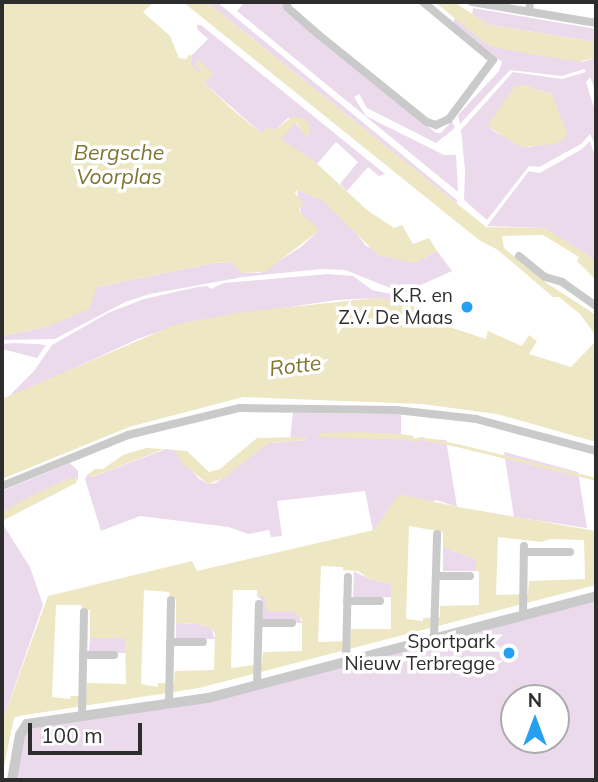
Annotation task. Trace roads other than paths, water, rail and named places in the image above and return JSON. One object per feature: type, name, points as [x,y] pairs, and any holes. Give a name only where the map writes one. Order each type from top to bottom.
[{"type":"street","points":[[286,2],[288,8],[309,26],[427,122],[436,125],[449,119],[494,60],[423,2]]},
{"type":"street","points":[[472,2],[596,23]]},
{"type":"street","points":[[528,12],[530,2]]},
{"type":"street","points":[[519,257],[545,277],[562,282],[596,306]]},
{"type":"street","points":[[2,486],[128,435],[240,408],[396,410],[476,418],[596,451]]},
{"type":"street","points":[[435,634],[437,534]]},
{"type":"street","points":[[523,612],[524,549],[570,552]]},
{"type":"street","points":[[436,576],[470,576]]},
{"type":"street","points":[[346,658],[348,577]]},
{"type":"street","points":[[12,780],[23,727],[82,712],[169,700],[208,698],[257,680],[596,596]]},
{"type":"street","points":[[169,700],[171,600]]},
{"type":"street","points":[[347,601],[380,601]]},
{"type":"street","points":[[257,680],[259,604]]},
{"type":"street","points":[[82,712],[84,612]]},
{"type":"street","points":[[259,623],[292,623]]},
{"type":"street","points":[[170,642],[203,642]]},
{"type":"street","points":[[83,655],[114,655]]},
{"type":"water","name":"Bergsche Voorplas","points":[[2,2],[154,2],[143,12],[170,36],[179,58],[186,59],[190,54],[190,65],[200,73],[201,70],[194,64],[199,60],[213,74],[204,83],[233,110],[261,133],[266,128],[275,130],[293,116],[305,119],[310,125],[310,136],[304,135],[296,122],[281,139],[314,161],[367,210],[394,228],[402,225],[413,244],[429,238],[437,251],[414,263],[378,255],[322,200],[297,190],[295,193],[304,204],[299,209],[301,214],[318,228],[317,232],[265,272],[242,273],[231,262],[214,263],[97,287],[89,309],[46,327],[2,336]]},
{"type":"water","points":[[183,2],[207,2],[486,227],[545,228],[588,255],[596,263],[596,280],[577,261],[579,257],[543,235],[502,236],[504,248],[542,280],[593,313],[596,317],[596,336],[580,314],[559,297],[553,297],[498,250],[479,240]]},
{"type":"water","points":[[435,2],[454,2],[489,25],[596,42],[596,57],[579,62],[497,48],[485,43]]},
{"type":"water","points":[[522,85],[552,94],[567,133],[563,140],[553,144],[521,147],[489,127],[488,124],[515,86]]},
{"type":"water","name":"Rotte","points":[[374,298],[404,301],[434,318],[434,322],[486,339],[488,331],[522,346],[529,335],[537,341],[529,354],[571,367],[596,341],[596,442],[497,414],[422,404],[243,397],[129,427],[2,479],[2,399],[177,324],[236,313]]},
{"type":"water","points":[[360,432],[414,436],[412,440],[319,437],[319,433]]},
{"type":"water","points":[[307,437],[306,440],[268,443],[224,478],[208,484],[184,465],[174,450],[187,451],[209,472],[220,469],[257,438]]},
{"type":"water","points":[[146,448],[164,449],[92,477],[88,474],[95,469],[103,469],[123,455]]},
{"type":"water","points":[[78,478],[76,483],[2,521],[2,513],[19,502],[67,479]]},
{"type":"water","points":[[399,494],[596,531],[596,585],[199,688],[19,716],[14,718],[2,776],[2,722],[48,596],[192,561],[197,571],[374,530]],"holes":[[[409,526],[443,532],[443,547],[476,559],[476,571],[479,572],[479,605],[440,606],[440,617],[423,618],[423,621],[406,619]],[[498,537],[542,542],[550,539],[584,540],[585,579],[529,581],[528,594],[496,595]],[[321,566],[343,567],[343,570],[358,571],[369,579],[391,584],[391,629],[351,629],[350,641],[318,642]],[[144,590],[169,592],[171,599],[176,599],[176,623],[198,624],[211,628],[215,634],[214,670],[175,671],[174,683],[158,683],[158,687],[141,684]],[[233,590],[257,590],[257,596],[265,596],[267,611],[296,612],[297,617],[302,619],[302,651],[263,652],[262,664],[231,668]],[[56,605],[81,605],[83,610],[90,610],[90,638],[125,638],[126,684],[87,683],[86,696],[71,696],[69,699],[52,697]]]},
{"type":"waterway","points":[[412,440],[421,438],[457,445],[596,479]]},
{"type":"place","name":"K.R. en Z.V. De Maas","points":[[467,307]]},
{"type":"place","name":"Sportpark Nieuw Terbregge","points":[[509,653]]}]
